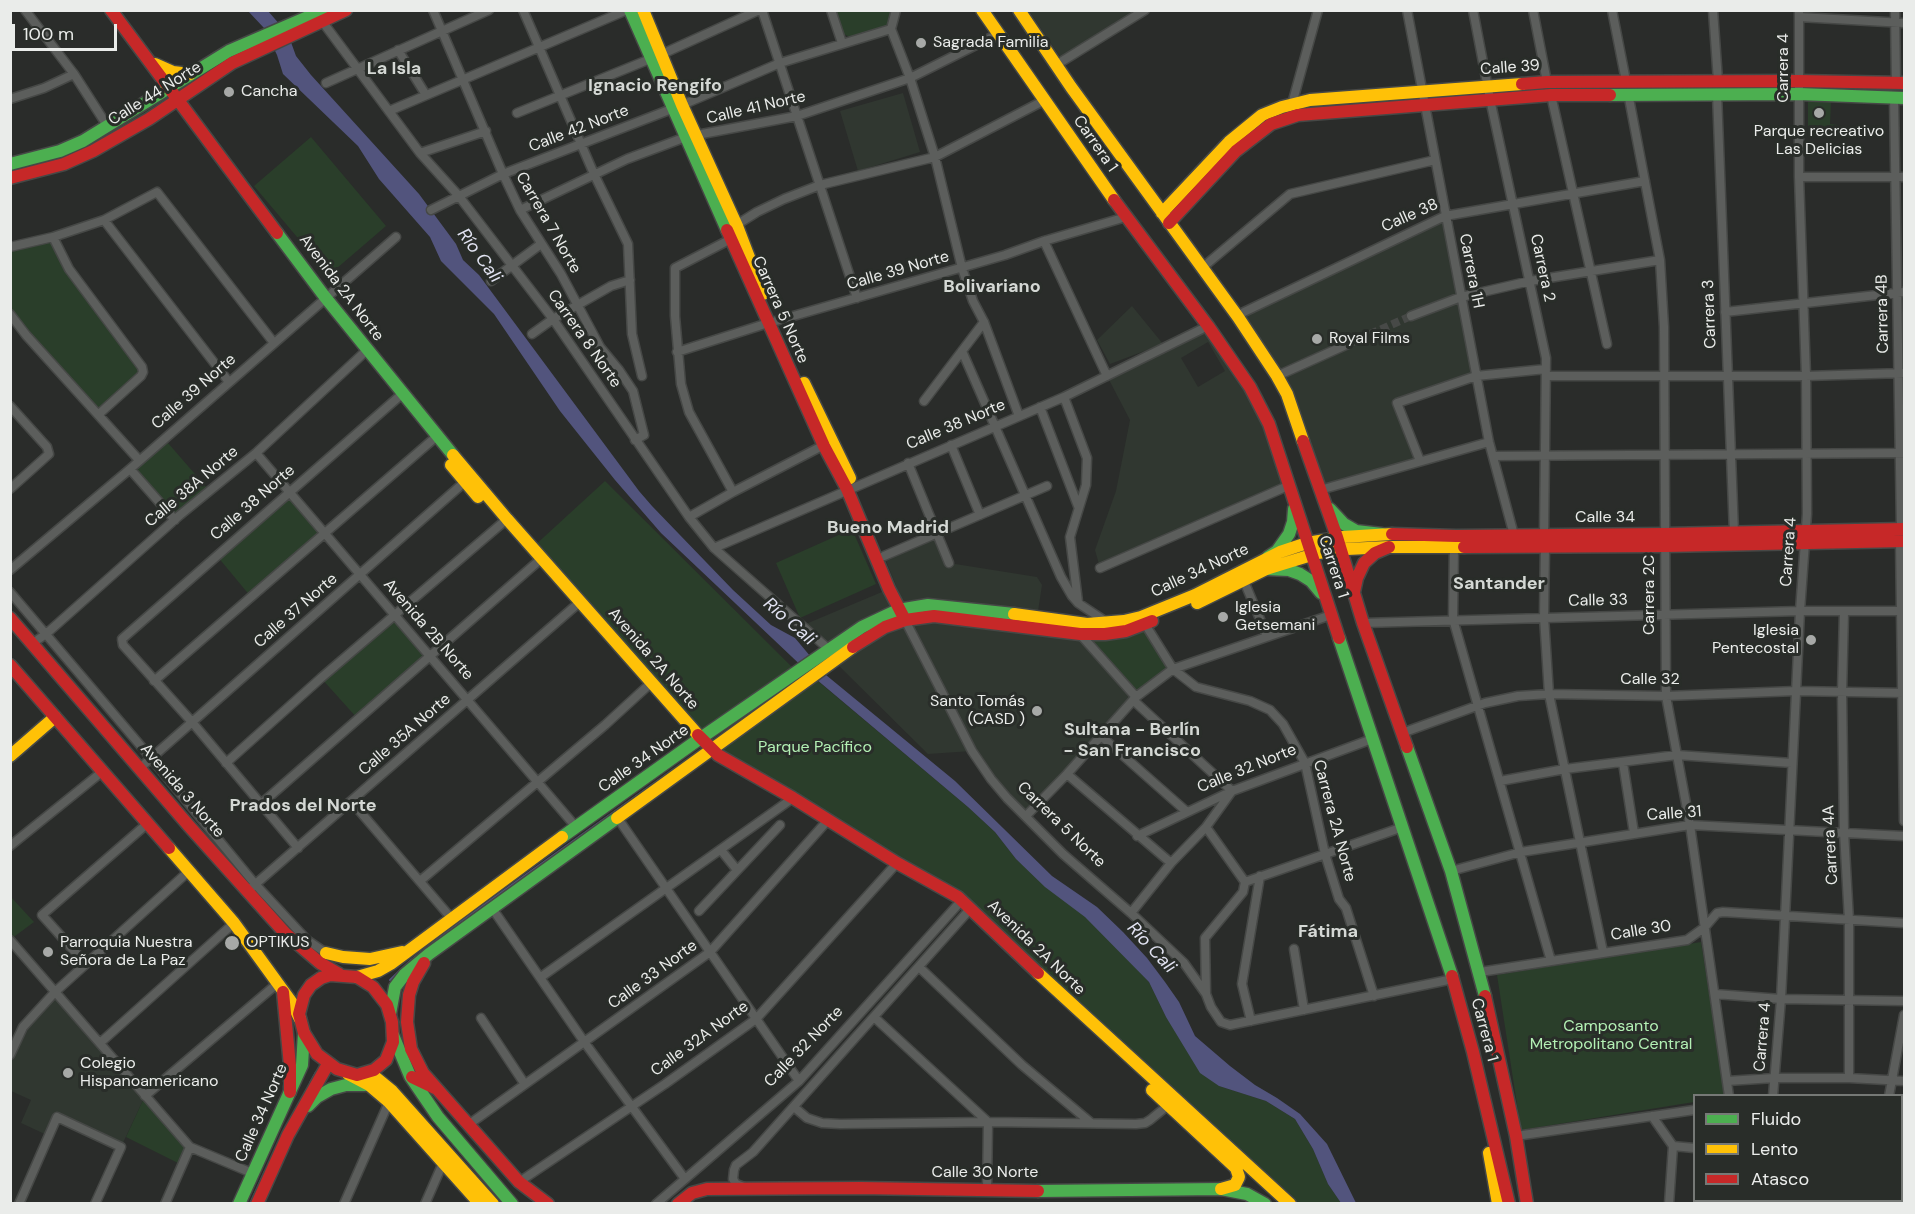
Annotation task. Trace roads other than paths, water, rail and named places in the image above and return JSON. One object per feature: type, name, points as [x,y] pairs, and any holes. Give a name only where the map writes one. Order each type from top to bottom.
[{"type":"main road","name":"Avenida 2A Norte","points":[[104,10],[177,102],[322,300],[364,353],[504,521],[698,740],[710,752],[964,907],[1171,1102],[1238,1171],[1239,1177],[1235,1185],[1221,1189]]},
{"type":"main road","name":"Avenida 2A Norte","points":[[111,10],[150,60],[167,89]]},
{"type":"main road","name":"Calle 44 Norte","points":[[10,164],[60,151],[108,127],[229,51],[262,42],[295,28],[319,14],[345,10]]},
{"type":"main road","name":"Carrera 5 Norte","points":[[628,10],[656,57]]},
{"type":"main road","name":"Carrera 5 Norte","points":[[643,10],[656,57],[677,107],[771,323],[884,556],[903,612]]},
{"type":"main road","name":"Carrera 1","points":[[982,10],[1126,217],[1208,326],[1262,408],[1453,980],[1509,1203]]},
{"type":"main road","name":"Carrera 1","points":[[1019,10],[1056,65],[1238,317],[1287,393],[1339,543],[1363,623],[1451,871],[1480,972],[1516,1136],[1527,1203]]},
{"type":"main road","name":"Calle 44 Norte","points":[[10,178],[64,165],[123,135],[177,102],[262,42]]},
{"type":"main road","points":[[150,60],[165,69],[190,74]]},
{"type":"main road","name":"Calle 39","points":[[1489,93],[1547,82],[1627,87],[1717,87],[1799,81],[1900,83]]},
{"type":"main road","points":[[195,122],[193,104],[202,84]]},
{"type":"main road","name":"Calle 39","points":[[1166,218],[1262,115],[1292,104],[1310,100],[1423,98],[1489,93],[1551,95],[1627,87]]},
{"type":"main road","name":"Calle 39","points":[[1717,87],[1799,94],[1899,98]]},
{"type":"main road","name":"Calle 39","points":[[1232,147],[1271,124],[1298,115],[1423,98]]},
{"type":"main road","name":"Avenida 2A Norte","points":[[177,102],[195,122],[322,300]]},
{"type":"main road","name":"Carrera 5 Norte","points":[[851,487],[903,612]]},
{"type":"main road","points":[[1291,492],[1294,510],[1289,534],[1267,563],[1300,574],[1311,581],[1326,601]]},
{"type":"main road","points":[[1322,494],[1335,517],[1344,524],[1362,532],[1382,534]]},
{"type":"main road","name":"Calle 34","points":[[1665,540],[1734,533],[1806,537]]},
{"type":"main road","name":"Calle 34","points":[[1309,549],[1382,534],[1514,535],[1545,540]]},
{"type":"main road","name":"Calle 34","points":[[1339,543],[1389,547],[1455,546],[1545,540],[1902,535]]},
{"type":"main road","points":[[1354,594],[1357,578],[1364,563],[1376,553],[1389,547]]},
{"type":"main road","name":"Calle 34 Norte","points":[[1056,626],[1108,623],[1141,617],[1267,563],[1309,549]]},
{"type":"main road","name":"Calle 34 Norte","points":[[390,1014],[395,987],[405,974],[429,954],[710,752],[831,656],[862,627],[928,605],[960,607],[1056,626],[1080,634],[1126,631],[1198,603],[1244,581],[1267,563]]},
{"type":"main road","name":"Avenida 3 Norte","points":[[10,618],[214,855],[251,887],[300,948],[339,974]]},
{"type":"main road","points":[[10,665],[234,923],[280,986],[300,1019]]},
{"type":"main road","name":"Calle 34 Norte","points":[[357,977],[378,971],[414,947],[698,740],[802,677]]},
{"type":"main road","points":[[10,756],[55,717]]},
{"type":"main road","points":[[300,948],[343,957],[370,959],[397,954],[414,947]]},
{"type":"main road","points":[[429,954],[413,982],[408,1002],[408,1036],[415,1058],[435,1088],[519,1182],[548,1203]]},
{"type":"main road","points":[[493,1203],[387,1086],[346,1073],[328,1064],[316,1054],[304,1033],[299,1008],[311,985],[321,978],[339,974],[357,977],[373,987],[390,1014],[393,1035],[410,1076],[438,1117],[512,1203]]},
{"type":"main road","points":[[280,986],[290,1066],[290,1092]]},
{"type":"main road","points":[[1465,1021],[1468,1053],[1498,1203]]},
{"type":"main road","name":"Calle 34 Norte","points":[[239,1203],[302,1065],[304,1033]]},
{"type":"main road","points":[[299,1116],[317,1097],[331,1089],[368,1079],[386,1060],[391,1051],[393,1035]]},
{"type":"main road","name":"Calle 34 Norte","points":[[257,1203],[299,1116],[328,1064]]},
{"type":"main road","points":[[410,1076],[435,1088]]},
{"type":"main road","points":[[368,1079],[480,1203]]},
{"type":"main road","points":[[402,1102],[413,1129]]},
{"type":"main road","name":"Avenida 2A Norte","points":[[1171,1102],[1290,1203]]},
{"type":"main road","points":[[1516,1136],[1525,1155],[1537,1203]]},
{"type":"main road","name":"Calle 30 Norte","points":[[678,1203],[701,1190],[859,1188],[987,1191],[1221,1189],[1247,1194],[1265,1203]]},
{"type":"street","points":[[25,10],[74,74],[108,127]]},
{"type":"street","name":"Carrera 7 Norte","points":[[433,10],[486,131],[502,174],[520,210],[561,274],[600,347],[633,391],[644,435],[635,440]]},
{"type":"street","points":[[326,83],[489,10]]},
{"type":"street","points":[[523,10],[594,174],[628,244],[632,334],[642,376]]},
{"type":"street","points":[[389,111],[628,10]]},
{"type":"street","points":[[517,113],[656,57],[760,10],[780,63],[857,298]]},
{"type":"street","points":[[831,10],[842,43]]},
{"type":"street","points":[[896,10],[891,29],[910,78],[935,157],[962,268],[1019,416]]},
{"type":"street","points":[[1056,65],[1145,10]]},
{"type":"street","points":[[1292,104],[1318,10]]},
{"type":"street","name":"Carrera 1H","points":[[1407,10],[1489,442],[1514,535]]},
{"type":"street","name":"Carrera 2","points":[[1473,10],[1546,358],[1544,617],[1549,694],[1603,952]]},
{"type":"street","points":[[1533,10],[1547,82]]},
{"type":"street","name":"Carrera 2C","points":[[1612,10],[1660,260],[1664,327],[1666,696],[1690,825],[1729,1094]]},
{"type":"street","name":"Carrera 3","points":[[1713,10],[1734,533]]},
{"type":"street","points":[[1895,10],[1900,23],[1900,83]]},
{"type":"street","name":"Carrera 8 Norte","points":[[319,14],[420,153],[458,195],[553,319],[689,518],[714,548],[831,656]]},
{"type":"street","points":[[1799,14],[1900,23]]},
{"type":"street","name":"Carrera 4","points":[[1773,1094],[1781,999],[1800,611],[1806,537],[1806,376],[1799,177],[1799,14]]},
{"type":"street","name":"Calle 42 Norte","points":[[431,210],[502,174],[582,145],[780,63],[891,29]]},
{"type":"street","name":"Calle 41 Norte","points":[[520,210],[594,174],[691,137],[797,116],[910,78],[998,34]]},
{"type":"street","points":[[398,50],[426,95]]},
{"type":"street","points":[[12,96],[44,88],[74,74]]},
{"type":"street","points":[[1551,95],[1607,344]]},
{"type":"street","name":"Carrera 4B","points":[[1899,98],[1894,177],[1901,292],[1905,821]]},
{"type":"street","points":[[733,492],[689,412],[681,384],[677,352],[675,268],[732,232],[757,212],[784,199],[820,185],[935,157],[1045,100]]},
{"type":"street","points":[[420,153],[486,131]]},
{"type":"street","points":[[1202,268],[1290,194],[1435,160]]},
{"type":"street","points":[[1799,177],[1905,177]]},
{"type":"street","name":"Calle 38","points":[[1238,317],[1244,312],[1445,216],[1645,181]]},
{"type":"street","points":[[10,248],[104,220],[157,192],[274,342]]},
{"type":"street","name":"Calle 39 Norte","points":[[677,352],[1126,217]]},
{"type":"street","points":[[104,220],[229,382]]},
{"type":"street","points":[[53,237],[69,269],[142,368],[141,376],[99,414]]},
{"type":"street","name":"Calle 39 Norte","points":[[10,570],[130,469],[396,237]]},
{"type":"street","points":[[1044,242],[1107,376]]},
{"type":"street","points":[[491,281],[541,244]]},
{"type":"street","points":[[1411,316],[1461,297],[1530,281],[1660,260]]},
{"type":"street","points":[[532,334],[553,319],[611,286],[630,280]]},
{"type":"street","points":[[1725,312],[1901,292]]},
{"type":"street","points":[[10,314],[26,335],[139,460]]},
{"type":"street","points":[[924,400],[984,322]]},
{"type":"street","name":"Calle 38 Norte","points":[[714,548],[1064,397],[1208,326]]},
{"type":"street","points":[[1277,376],[1348,344]]},
{"type":"street","points":[[962,351],[1061,577],[1078,603],[1108,623]]},
{"type":"street","name":"Calle 38A Norte","points":[[33,643],[256,453],[364,353]]},
{"type":"street","points":[[1420,461],[1396,403],[1476,376],[1546,372],[1806,376],[1902,373]]},
{"type":"street","name":"Calle 38 Norte","points":[[154,681],[123,645],[124,637],[400,396]]},
{"type":"street","points":[[1064,397],[1087,458],[1086,485],[1078,506],[1071,537],[1078,603]]},
{"type":"street","points":[[10,406],[48,451],[47,458],[10,489]]},
{"type":"street","points":[[1040,407],[1078,506]]},
{"type":"street","points":[[298,848],[192,722],[154,681],[434,439]]},
{"type":"street","points":[[1322,494],[1420,461],[1489,442]]},
{"type":"street","points":[[689,518],[733,492],[828,444]]},
{"type":"street","points":[[951,445],[980,515]]},
{"type":"street","name":"Avenida 2B Norte","points":[[256,453],[576,827]]},
{"type":"street","points":[[1493,456],[1902,453]]},
{"type":"street","points":[[908,463],[949,563]]},
{"type":"street","points":[[130,469],[175,520]]},
{"type":"street","name":"Calle 37 Norte","points":[[140,768],[468,479]]},
{"type":"street","points":[[884,556],[1047,486]]},
{"type":"street","points":[[1100,568],[1291,492]]},
{"type":"street","points":[[226,763],[504,521]]},
{"type":"street","points":[[1455,546],[1453,620],[1551,961]]},
{"type":"street","points":[[261,804],[539,561]]},
{"type":"street","points":[[1244,581],[1267,636]]},
{"type":"street","name":"Avenida 3 Norte","points":[[10,592],[152,758],[251,887],[307,940],[326,953]]},
{"type":"street","name":"Calle 35A Norte","points":[[251,887],[578,604]]},
{"type":"street","name":"Calle 33","points":[[1363,623],[1800,611],[1903,611]]},
{"type":"street","name":"Carrera 5 Norte","points":[[903,612],[972,751],[991,779],[1063,854],[1184,963],[1206,994],[1221,1022],[1230,1025],[1251,1021]]},
{"type":"street","name":"Carrera 4A","points":[[1844,612],[1842,693],[1844,832],[1850,920],[1849,1078]]},
{"type":"street","points":[[1026,816],[1135,699],[1173,669],[1331,615]]},
{"type":"street","name":"Carrera 2A Norte","points":[[1144,624],[1173,669],[1196,687],[1250,701],[1270,710],[1283,724],[1305,763],[1325,854],[1339,899],[1346,908],[1374,996]]},
{"type":"street","points":[[1080,634],[1135,699],[1232,791],[1206,827],[1171,863],[1131,913]]},
{"type":"street","points":[[420,881],[649,684]]},
{"type":"street","name":"Calle 32","points":[[1402,733],[1504,698],[1549,694],[1666,696],[1796,691],[1903,693]]},
{"type":"street","points":[[1101,736],[1187,812]]},
{"type":"street","name":"Calle 32 Norte","points":[[1137,836],[1232,791],[1372,739]]},
{"type":"street","points":[[1500,781],[1565,769],[1677,755],[1792,764]]},
{"type":"street","points":[[1623,763],[1634,833]]},
{"type":"street","points":[[10,846],[103,771]]},
{"type":"street","points":[[1067,774],[1171,863]]},
{"type":"street","points":[[351,801],[452,919]]},
{"type":"street","points":[[540,977],[790,801]]},
{"type":"street","points":[[617,817],[799,1081]]},
{"type":"street","points":[[85,963],[42,915],[148,823]]},
{"type":"street","name":"Calle 33 Norte","points":[[468,1125],[710,952],[825,823]]},
{"type":"street","points":[[699,911],[780,825]]},
{"type":"street","name":"Calle 31","points":[[1451,871],[1521,852],[1690,825],[1789,832],[1844,832],[1905,836]]},
{"type":"street","points":[[1206,827],[1245,882],[1243,892],[1205,938],[1206,994]]},
{"type":"street","points":[[1245,882],[1403,827]]},
{"type":"street","points":[[721,850],[737,870]]},
{"type":"street","name":"Calle 32A Norte","points":[[519,1182],[665,1084],[756,1019],[895,866]]},
{"type":"street","points":[[10,1055],[24,1027],[55,992],[189,871]]},
{"type":"street","points":[[1260,876],[1242,984],[1251,1021],[1453,980]]},
{"type":"street","name":"Calle 32 Norte","points":[[747,1189],[735,1182],[736,1165],[753,1152],[919,967],[964,907]]},
{"type":"street","name":"Calle 32 Norte","points":[[656,1203],[799,1081],[964,907]]},
{"type":"street","points":[[492,908],[585,1043],[685,1179]]},
{"type":"street","name":"Calle 30","points":[[1480,972],[1687,940],[1705,927],[1712,917],[1723,912],[1905,923]]},
{"type":"street","points":[[100,1043],[234,923]]},
{"type":"street","points":[[10,940],[190,1147],[252,1173]]},
{"type":"street","points":[[1294,949],[1304,1010]]},
{"type":"street","points":[[919,967],[1022,1065],[1090,1122]]},
{"type":"street","points":[[145,1096],[280,986]]},
{"type":"street","points":[[1715,994],[1781,999],[1905,1001]]},
{"type":"street","points":[[1889,1094],[1890,1080],[1905,1015]]},
{"type":"street","points":[[874,1017],[988,1122],[987,1191]]},
{"type":"street","points":[[482,1018],[524,1083]]},
{"type":"street","points":[[1727,1081],[1774,1078],[1905,1081]]},
{"type":"street","points":[[344,1203],[389,1102]]},
{"type":"street","points":[[794,1107],[807,1118],[822,1123],[1145,1123],[1171,1102]]},
{"type":"street","points":[[1516,1136],[1693,1110]]},
{"type":"street","points":[[1652,1116],[1672,1146],[1669,1203]]},
{"type":"street","points":[[19,1203],[57,1117],[121,1147],[95,1203]]},
{"type":"street","points":[[1672,1146],[1693,1148]]},
{"type":"street","points":[[165,1203],[190,1147]]},
{"type":"street","points":[[425,1203],[443,1163]]},
{"type":"street","points":[[519,1182],[557,1203]]},
{"type":"water","points":[[248,11],[268,11],[288,34],[296,56],[311,75],[419,194],[456,244],[463,260],[479,275],[652,506],[733,590],[771,625],[795,638],[826,675],[955,781],[1052,876],[1097,907],[1123,932],[1147,958],[1179,1002],[1195,1036],[1255,1085],[1300,1114],[1327,1144],[1356,1203],[1341,1203],[1328,1184],[1313,1149],[1295,1119],[1266,1101],[1219,1086],[1200,1073],[1166,1017],[1149,982],[1085,917],[1045,887],[1016,859],[995,832],[968,807],[810,674],[661,533],[560,411],[494,314],[441,261],[430,237],[379,179],[358,146],[283,74],[264,28]]},
{"type":"waterway","points":[[390,980],[457,924],[674,769]]},
{"type":"waterway","points":[[310,1083],[316,1072]]},
{"type":"waterway","points":[[250,1204],[265,1171]]},
{"type":"tunnel","points":[[1348,344],[1411,316]]},
{"type":"place","name":"Sagrada Familia","points":[[921,43]]},
{"type":"place","name":"Cancha","points":[[229,92]]},
{"type":"place","name":"Parque recreativo Las Delicias","points":[[1819,113]]},
{"type":"place","name":"Royal Films","points":[[1317,339]]},
{"type":"place","name":"Iglesia Getsemani","points":[[1223,617]]},
{"type":"place","name":"Iglesia Pentecostal","points":[[1811,640]]},
{"type":"place","name":"Santo Tomás (CASD )","points":[[1037,711]]},
{"type":"place","name":"OPTIKUS","points":[[232,943]]},
{"type":"place","name":"Parroquia Nuestra Señora de La Paz","points":[[48,952]]},
{"type":"place","name":"Colegio Hispanoamericano","points":[[68,1073]]},
{"type":"district","name":"La Isla","points":[[394,69]]},
{"type":"district","name":"Ignacio Rengifo","points":[[655,86]]},
{"type":"district","name":"Bolivariano","points":[[992,287]]},
{"type":"district","name":"Bueno Madrid","points":[[888,528]]},
{"type":"district","name":"Santander","points":[[1499,584]]},
{"type":"district","name":"Sultana - Berlín - San Francisco","points":[[1132,740]]},
{"type":"district","name":"Prados del Norte","points":[[303,806]]},
{"type":"district","name":"Fátima","points":[[1328,932]]},
{"type":"water label","name":"Río Cali","points":[[479,256]]},
{"type":"water label","name":"Río Cali","points":[[789,622]]},
{"type":"water label","name":"Río Cali","points":[[1151,948]]},
{"type":"park label","name":"Parque Pacífico","points":[[815,748]]},
{"type":"park label","name":"Camposanto Metropolitano Central","points":[[1611,1036]]}]
